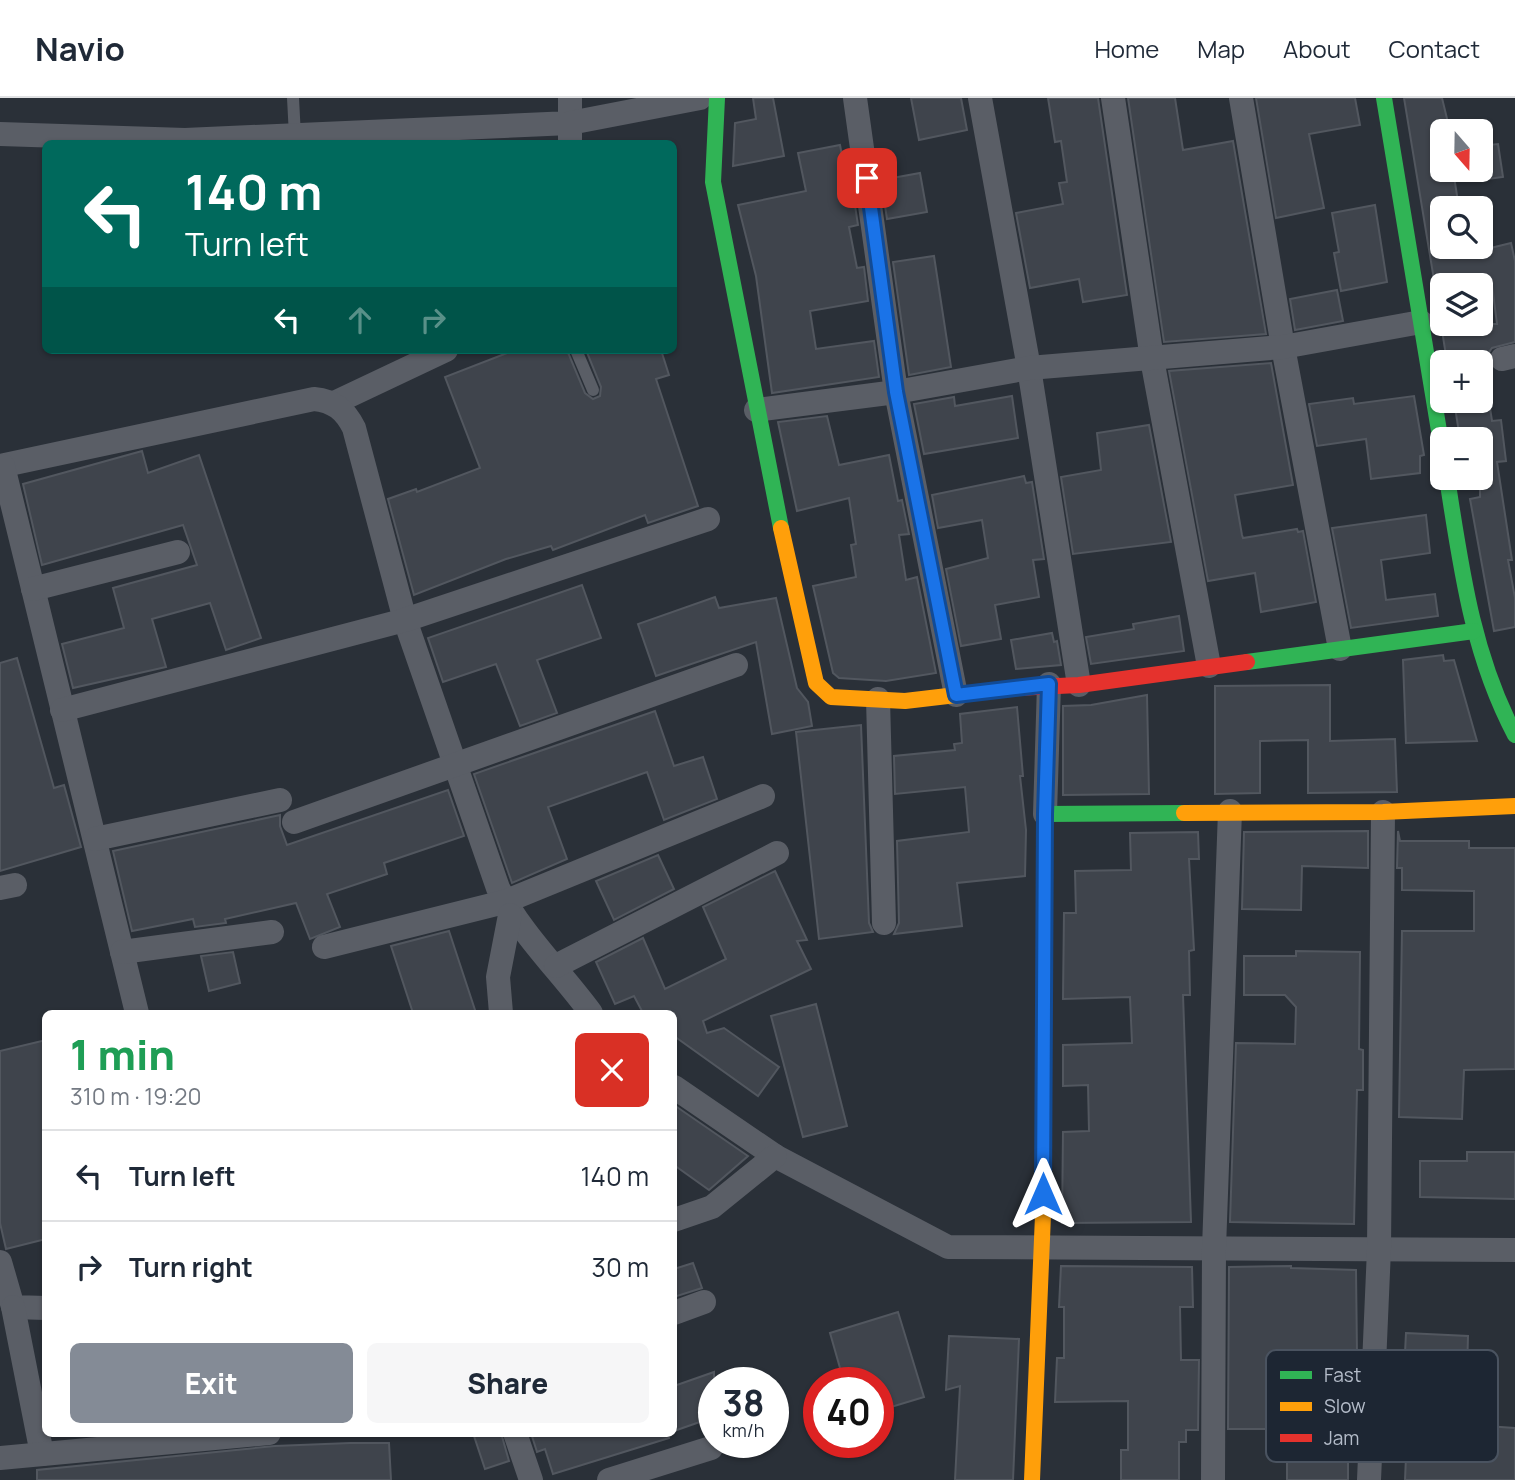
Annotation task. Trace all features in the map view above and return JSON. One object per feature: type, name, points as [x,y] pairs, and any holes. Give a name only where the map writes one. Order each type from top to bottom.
[{"type":"street","points":[[570,98],[570,133]]},
{"type":"street","points":[[0,134],[184,140],[570,133],[701,98]]},
{"type":"street","points":[[717,98],[713,182],[756,410],[816,683],[831,697],[905,701],[1049,684],[1079,685],[1474,631]]},
{"type":"street","points":[[855,98],[896,392],[956,695]]},
{"type":"street","points":[[980,98],[1029,368],[1079,685]]},
{"type":"street","points":[[1113,98],[1152,359],[1209,666]]},
{"type":"street","points":[[1241,98],[1283,347],[1340,649]]},
{"type":"street","points":[[1384,98],[1438,427]]},
{"type":"street","points":[[756,410],[896,392],[1029,368],[1283,347],[1421,322]]},
{"type":"street","points":[[334,403],[438,354]]},
{"type":"street","points":[[136,1010],[1,466],[273,405],[314,399],[334,403],[347,415],[354,428],[405,620],[507,908],[589,1010]]},
{"type":"street","points":[[1449,490],[1474,631],[1505,719],[1515,736]]},
{"type":"street","points":[[62,710],[405,620],[708,519]]},
{"type":"street","points":[[33,589],[178,552]]},
{"type":"street","points":[[294,822],[736,665]]},
{"type":"street","points":[[1032,1480],[1043,1248],[1045,814],[1049,684]]},
{"type":"street","points":[[878,699],[884,923]]},
{"type":"street","points":[[324,947],[507,908],[763,796]]},
{"type":"street","points":[[94,839],[280,800]]},
{"type":"street","points":[[1045,814],[1383,812],[1515,807]]},
{"type":"street","points":[[1213,1480],[1214,1248],[1230,811]]},
{"type":"street","points":[[1374,1350],[1379,1249],[1383,812]]},
{"type":"street","points":[[562,974],[777,853]]},
{"type":"street","points":[[501,1010],[498,976],[507,908]]},
{"type":"street","points":[[122,953],[272,932]]},
{"type":"street","points":[[562,974],[569,1010]]},
{"type":"street","points":[[677,1089],[775,1156],[948,1247],[1515,1250]]},
{"type":"street","points":[[677,1219],[712,1207],[775,1156]]},
{"type":"street","points":[[0,1262],[13,1307],[42,1454]]},
{"type":"street","points":[[677,1312],[705,1302]]},
{"type":"street","points":[[13,1307],[42,1308]]},
{"type":"street","points":[[0,1458],[226,1437]]},
{"type":"street","points":[[516,1437],[531,1480]]},
{"type":"street","points":[[609,1480],[698,1452]]},
{"type":"street","points":[[1368,1480],[1369,1462]]},
{"type":"lane","points":[[293,98],[295,136]]},
{"type":"lane","points":[[578,354],[593,390]]},
{"type":"building","points":[[753,98],[773,98],[784,156],[733,166],[735,123],[756,119]]},
{"type":"building","points":[[911,98],[961,98],[967,130],[919,140]]},
{"type":"building","points":[[1048,98],[1098,98],[1127,295],[1083,302],[1079,279],[1030,288],[1016,213],[1063,204],[1059,183],[1067,182],[1061,141],[1055,142]]},
{"type":"building","points":[[1128,98],[1175,98],[1183,150],[1233,141],[1266,334],[1164,342]]},
{"type":"building","points":[[1256,98],[1355,98],[1360,125],[1309,134],[1324,208],[1276,218]]},
{"type":"building","points":[[1404,98],[1442,98],[1447,119],[1430,119],[1430,182],[1455,182],[1457,196],[1430,196],[1430,256]]},
{"type":"building","points":[[1498,144],[1503,177],[1493,178],[1493,145]]},
{"type":"building","points":[[840,145],[848,187],[852,186],[858,225],[849,227],[857,268],[864,267],[868,301],[810,311],[816,349],[874,341],[879,377],[772,393],[756,276],[738,205],[806,191],[798,153]]},
{"type":"building","points":[[920,173],[927,212],[887,219],[881,180]]},
{"type":"building","points":[[1375,205],[1387,282],[1341,291],[1334,253],[1339,252],[1332,213]]},
{"type":"building","points":[[1511,243],[1515,261],[1515,342],[1491,350],[1445,350],[1443,336],[1493,336],[1493,324],[1497,324],[1493,273],[1433,273],[1431,259],[1493,259],[1493,247]]},
{"type":"building","points":[[934,256],[951,367],[909,375],[893,262]]},
{"type":"building","points":[[1337,290],[1343,321],[1295,330],[1290,299]]},
{"type":"building","points":[[505,354],[569,354],[585,393],[593,399],[600,396],[601,387],[588,354],[662,354],[669,375],[656,379],[698,506],[648,523],[645,515],[553,550],[551,546],[506,559],[414,595],[388,499],[416,489],[417,492],[480,468],[445,377]]},
{"type":"building","points":[[1271,363],[1293,485],[1235,495],[1242,535],[1243,538],[1297,529],[1298,532],[1303,531],[1316,602],[1261,612],[1255,573],[1208,581],[1169,371]]},
{"type":"building","points":[[1012,396],[1018,438],[924,454],[914,404],[954,397],[955,406]]},
{"type":"building","points":[[1414,396],[1424,455],[1420,456],[1420,473],[1371,479],[1366,439],[1317,446],[1309,404],[1353,398],[1354,404]]},
{"type":"building","points":[[1456,413],[1491,413],[1492,421],[1501,420],[1506,461],[1497,462],[1512,560],[1508,560],[1515,598],[1515,627],[1494,631],[1470,499],[1480,497],[1480,490],[1493,490],[1493,427],[1458,427]]},
{"type":"building","points":[[827,416],[839,465],[889,455],[898,501],[902,500],[909,534],[899,535],[906,580],[917,577],[936,673],[886,681],[839,678],[833,673],[813,586],[856,577],[851,545],[856,544],[849,498],[797,511],[778,422]]},
{"type":"building","points":[[1149,425],[1171,542],[1073,554],[1061,477],[1101,470],[1097,433]]},
{"type":"building","points":[[142,451],[148,473],[199,455],[261,638],[226,650],[210,603],[152,619],[166,667],[73,688],[62,644],[124,628],[113,588],[197,565],[183,525],[42,565],[23,484]]},
{"type":"building","points":[[1024,476],[1026,483],[1032,482],[1044,559],[1033,560],[1039,597],[995,605],[1001,639],[961,646],[946,569],[988,558],[982,520],[938,528],[932,495]]},
{"type":"building","points":[[1426,515],[1430,553],[1381,560],[1386,600],[1435,594],[1438,616],[1351,628],[1332,528]]},
{"type":"building","points":[[582,585],[601,638],[537,660],[557,713],[520,726],[496,664],[443,682],[428,638]]},
{"type":"building","points":[[715,597],[719,608],[776,598],[797,688],[808,702],[812,726],[772,734],[756,642],[656,676],[638,624]]},
{"type":"building","points":[[1179,616],[1184,651],[1091,664],[1086,637],[1134,629],[1133,624]]},
{"type":"building","points":[[1052,633],[1054,642],[1057,641],[1061,665],[1016,669],[1011,640]]},
{"type":"building","points":[[1443,655],[1444,661],[1454,660],[1477,741],[1406,743],[1403,660]]},
{"type":"building","points":[[17,658],[54,788],[64,785],[81,847],[0,871],[0,663]]},
{"type":"building","points":[[1330,685],[1330,741],[1395,739],[1397,792],[1308,793],[1308,740],[1260,741],[1260,793],[1215,794],[1215,686]]},
{"type":"building","points":[[1147,695],[1149,794],[1063,795],[1063,706],[1091,705]]},
{"type":"building","points":[[1017,707],[1026,830],[1025,876],[957,883],[962,926],[894,934],[899,923],[897,841],[969,832],[965,787],[895,794],[894,756],[955,750],[954,744],[962,743],[960,714]]},
{"type":"building","points":[[655,711],[674,766],[703,757],[717,799],[664,820],[647,772],[548,807],[567,859],[512,883],[474,774]]},
{"type":"building","points":[[861,725],[869,923],[873,932],[819,939],[796,732]]},
{"type":"building","points":[[448,790],[464,836],[384,863],[387,874],[327,894],[340,927],[310,939],[296,903],[225,919],[226,923],[195,927],[193,919],[132,931],[113,851],[280,815],[280,826],[287,845]]},
{"type":"building","points":[[1368,831],[1368,868],[1302,866],[1301,910],[1242,909],[1244,832]]},
{"type":"building","points":[[1398,831],[1400,841],[1469,841],[1469,848],[1515,848],[1515,1069],[1464,1070],[1462,1119],[1399,1117],[1402,931],[1474,931],[1474,891],[1402,890],[1402,868],[1397,868]]},
{"type":"building","points":[[1198,832],[1199,859],[1189,859],[1194,950],[1189,951],[1190,995],[1183,995],[1191,1222],[1062,1223],[1063,1132],[1089,1131],[1088,1085],[1063,1086],[1063,1045],[1132,1043],[1130,997],[1063,999],[1064,913],[1076,913],[1075,871],[1131,870],[1130,833]]},
{"type":"building","points":[[658,855],[674,889],[614,920],[596,881]]},
{"type":"building","points":[[775,871],[807,940],[797,941],[811,969],[703,1021],[707,1033],[724,1028],[779,1067],[758,1096],[677,1038],[677,1010],[641,1010],[634,996],[615,1004],[596,962],[643,938],[665,989],[726,959],[703,907]]},
{"type":"building","points":[[449,931],[475,1010],[412,1010],[391,946]]},
{"type":"building","points":[[1296,951],[1360,952],[1359,1049],[1363,1050],[1363,1090],[1357,1090],[1354,1224],[1230,1222],[1236,1043],[1295,1044],[1296,1007],[1285,995],[1244,995],[1244,956],[1296,956]]},
{"type":"building","points":[[233,952],[240,983],[209,991],[201,956]]},
{"type":"building","points":[[816,1004],[847,1126],[803,1137],[771,1016]]},
{"type":"building","points":[[42,1041],[42,1240],[6,1249],[0,1223],[0,1051]]},
{"type":"building","points":[[677,1107],[748,1156],[709,1190],[677,1167]]},
{"type":"building","points":[[1467,1152],[1515,1152],[1515,1199],[1420,1197],[1420,1161],[1467,1161]]},
{"type":"building","points":[[693,1263],[702,1288],[677,1296],[677,1268]]},
{"type":"building","points":[[1061,1266],[1192,1267],[1193,1307],[1180,1307],[1181,1360],[1199,1360],[1198,1430],[1186,1430],[1186,1442],[1179,1442],[1179,1480],[1121,1480],[1121,1450],[1128,1450],[1128,1401],[1055,1402],[1057,1358],[1064,1358],[1064,1307],[1059,1307]]},
{"type":"building","points":[[1291,1266],[1356,1270],[1357,1350],[1266,1350],[1266,1429],[1228,1429],[1229,1267]]},
{"type":"building","points":[[898,1312],[924,1397],[894,1406],[894,1367],[840,1367],[830,1333]]},
{"type":"building","points":[[1406,1333],[1468,1336],[1468,1350],[1405,1350]]},
{"type":"building","points":[[949,1336],[1019,1339],[1013,1480],[955,1480],[960,1386],[946,1390]]},
{"type":"building","points":[[698,1378],[698,1423],[677,1430],[677,1385]]},
{"type":"building","points":[[1498,1427],[1515,1428],[1515,1480],[1405,1480],[1406,1462],[1498,1462]]},
{"type":"building","points":[[474,1437],[502,1437],[509,1461],[485,1469]]},
{"type":"building","points":[[532,1437],[669,1438],[553,1474],[545,1449],[537,1452]]},
{"type":"building","points":[[389,1443],[391,1480],[37,1480],[37,1470],[275,1446]]},
{"type":"building","points":[[1287,1462],[1348,1462],[1348,1480],[1287,1480]]},
{"type":"traffic: fast","points":[[717,98],[713,182],[781,528]]},
{"type":"traffic: fast","points":[[1384,98],[1438,427]]},
{"type":"traffic: fast","points":[[1449,490],[1463,577],[1478,642],[1500,704],[1515,735]]},
{"type":"traffic: fast","points":[[1247,662],[1474,631]]},
{"type":"traffic: fast","points":[[1043,1215],[1045,814],[1184,813]]},
{"type":"traffic: slow","points":[[781,528],[816,683],[831,697],[905,701],[1016,688]]},
{"type":"traffic: slow","points":[[1184,813],[1383,812],[1515,806]]},
{"type":"traffic: slow","points":[[1032,1480],[1043,1215]]},
{"type":"traffic: jam","points":[[1016,688],[1079,685],[1247,662]]},
{"type":"route","points":[[867,178],[896,392],[956,695],[1049,684],[1045,814],[1043,1194]]}]
